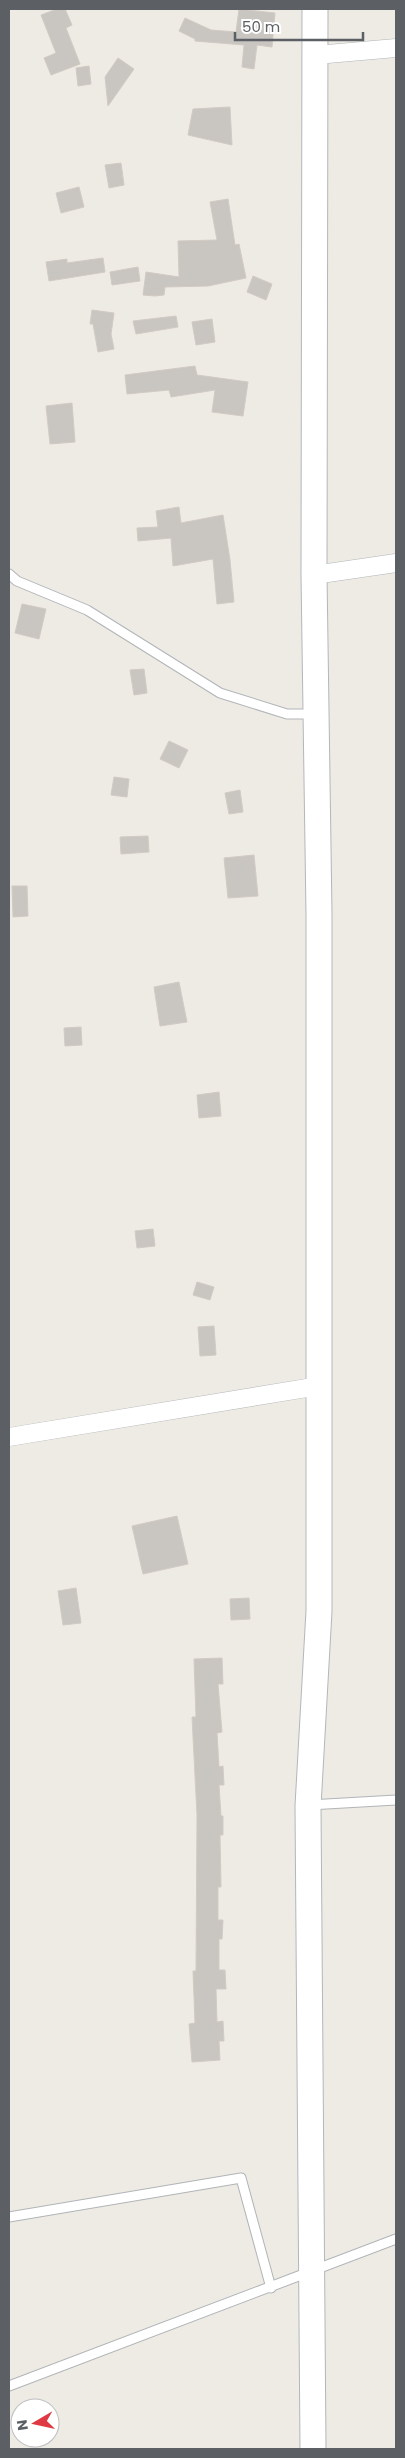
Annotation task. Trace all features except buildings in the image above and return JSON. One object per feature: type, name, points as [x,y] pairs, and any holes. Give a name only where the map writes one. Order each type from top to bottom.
[{"type":"main road","points":[[313,2449],[308,1806],[319,1611],[318,714],[314,575],[315,9]]},
{"type":"street","points":[[316,55],[396,48]]},
{"type":"street","points":[[314,575],[396,563]]},
{"type":"street","points":[[9,1437],[319,1386]]},
{"type":"lane","points":[[9,574],[17,581],[87,610],[220,692],[287,714],[318,714]]},
{"type":"lane","points":[[308,1806],[396,1800]]},
{"type":"lane","points":[[9,2217],[241,2178],[271,2288]]},
{"type":"lane","points":[[9,2386],[396,2239]]}]
